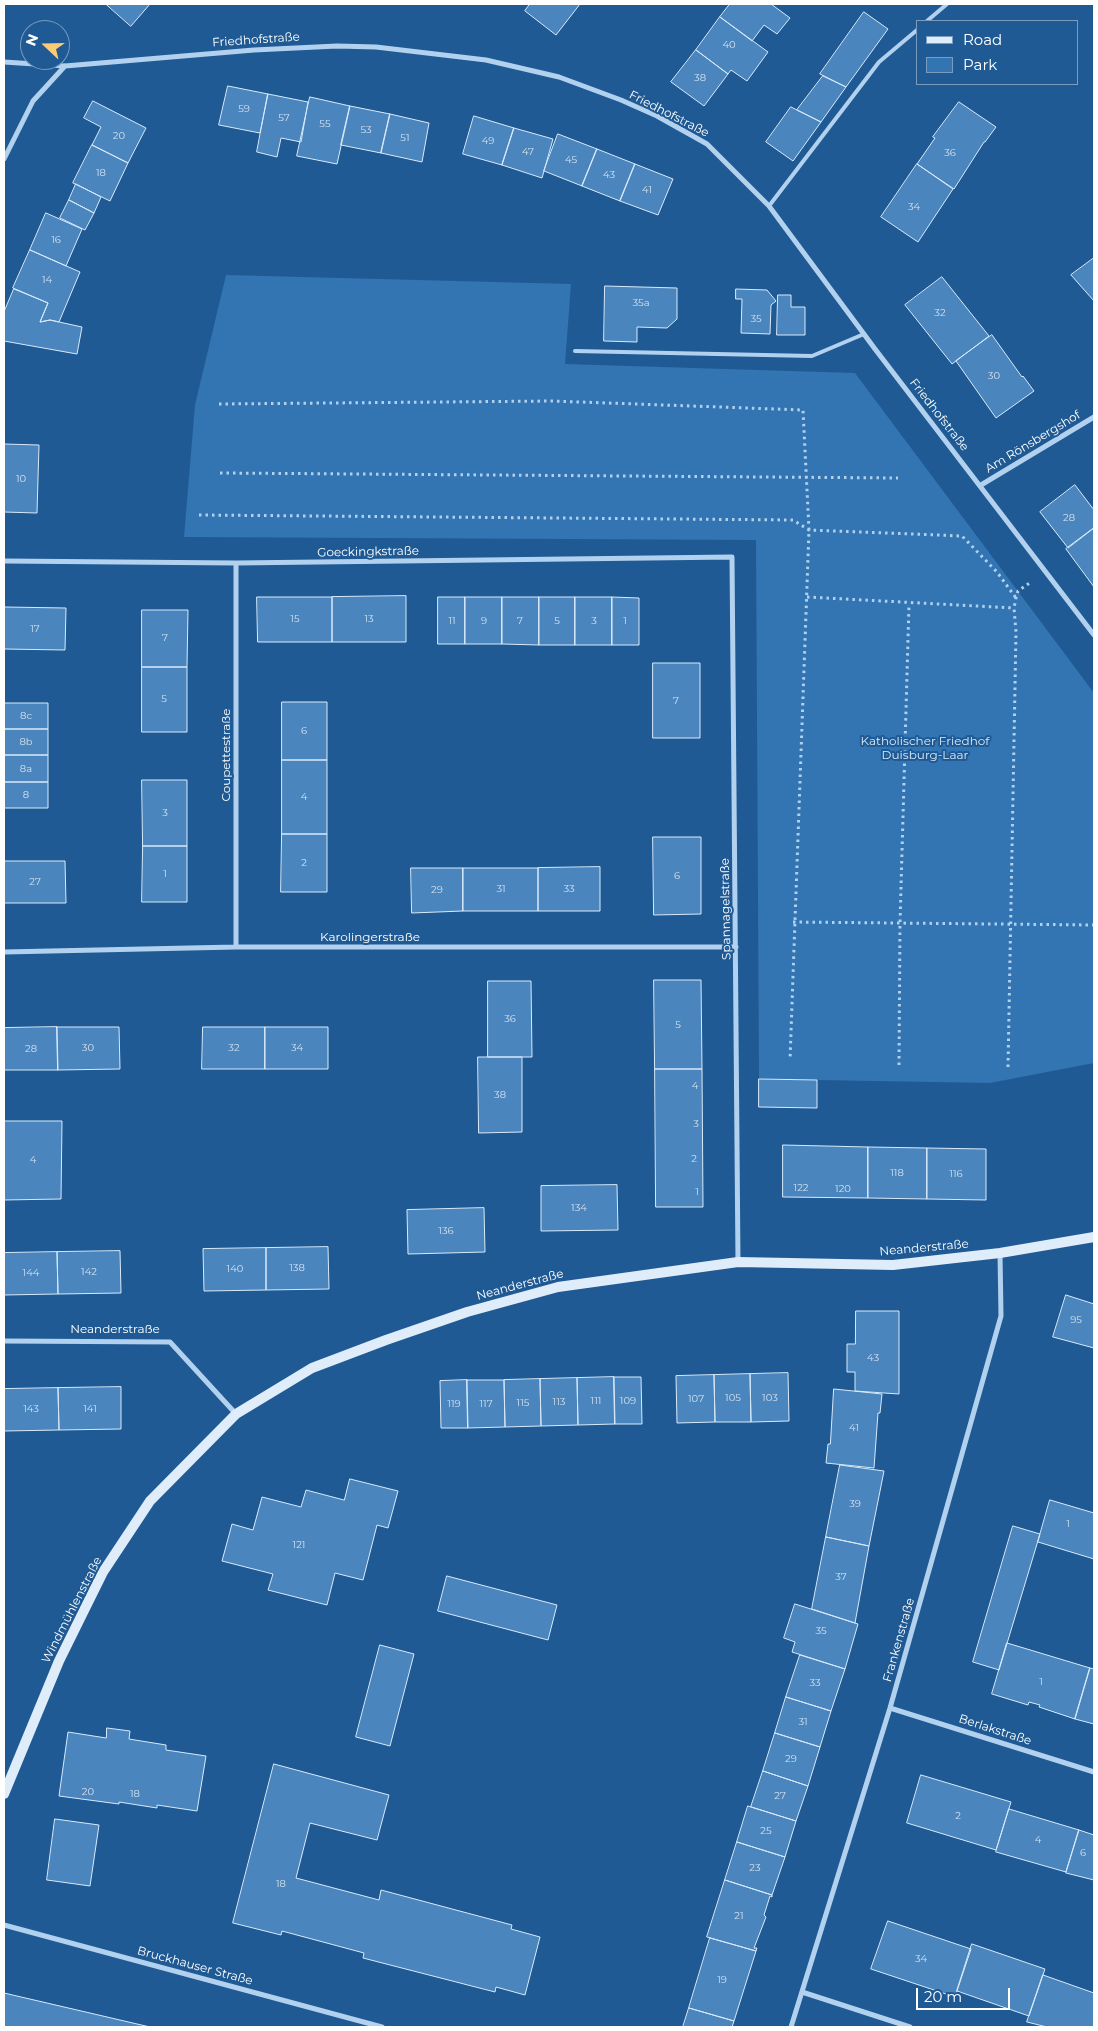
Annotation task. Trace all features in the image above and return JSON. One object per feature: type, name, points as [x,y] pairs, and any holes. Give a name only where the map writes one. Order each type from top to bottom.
[{"type":"street","name":"Friedhofstraße","points":[[70,66],[254,50],[337,46],[376,47],[486,60],[559,77],[621,100],[657,116],[707,144],[770,206],[864,334],[1094,635]]},
{"type":"street","name":"Friedhofstraße","points":[[4,62],[20,63]]},
{"type":"street","points":[[4,159],[33,101],[61,70]]},
{"type":"street","name":"Am Rönsbergshof","points":[[981,485],[1094,417]]},
{"type":"street","name":"Goeckingkstraße","points":[[4,561],[236,563],[732,557]]},
{"type":"street","name":"Spannagelstraße","points":[[732,557],[738,1262]]},
{"type":"street","name":"Coupettestraße","points":[[236,563],[236,947]]},
{"type":"street","name":"Karolingerstraße","points":[[4,952],[236,947],[736,947]]},
{"type":"street","name":"Neanderstraße","points":[[4,1341],[170,1342],[236,1414],[312,1368],[467,1312],[558,1287],[738,1262],[893,1265],[1000,1253],[1094,1237]]},
{"type":"street","name":"Frankenstraße","points":[[790,2027],[890,1708],[1001,1316],[1000,1253]]},
{"type":"street","name":"Windmühlenstraße","points":[[4,1794],[59,1661],[103,1572],[150,1501],[236,1414]]},
{"type":"street","name":"Berlakstraße","points":[[890,1708],[1094,1772]]},
{"type":"street","name":"Bruckhauser Straße","points":[[4,1925],[382,2027]]},
{"type":"street","points":[[802,1992],[910,2027]]},
{"type":"lane","points":[[928,20],[947,4]]},
{"type":"lane","points":[[770,206],[879,62],[916,31]]},
{"type":"lane","points":[[575,351],[812,356],[864,334]]},
{"type":"path","points":[[220,472],[898,478]]},
{"type":"path","points":[[199,515],[793,520],[808,530],[962,536],[997,572],[1016,598]]},
{"type":"path","points":[[1008,1067],[1016,632],[1014,608],[1018,591],[1046,571]]},
{"type":"path","points":[[807,597],[909,604],[1014,608]]},
{"type":"path","points":[[899,1065],[900,923],[909,604]]},
{"type":"path","points":[[793,922],[1094,926]]},
{"type":"green space","name":"Katholischer Friedhof Duisburg-Laar","points":[[226,275],[571,284],[565,364],[855,373],[1094,693],[1094,1063],[990,1083],[759,1079],[756,540],[184,537],[195,405]]},
{"type":"building","points":[[106,4],[150,4],[131,26]]},
{"type":"building","points":[[530,4],[580,4],[556,35],[525,11]]},
{"type":"building","points":[[730,4],[771,4],[790,18],[777,34],[764,25],[752,41],[720,17]]},
{"type":"building","points":[[864,12],[888,29],[846,87],[820,74]]},
{"type":"building","points":[[720,17],[768,52],[747,81],[731,70],[728,74],[696,50]]},
{"type":"building","points":[[696,50],[728,74],[704,106],[671,82]]},
{"type":"building","points":[[823,76],[846,87],[821,122],[797,110]]},
{"type":"building","points":[[228,86],[268,94],[260,133],[219,125]]},
{"type":"building","points":[[268,94],[308,102],[301,142],[281,138],[277,157],[257,152]]},
{"type":"building","points":[[310,97],[350,106],[337,164],[297,156]]},
{"type":"building","points":[[93,101],[146,128],[128,163],[92,145],[101,127],[84,118]]},
{"type":"building","points":[[959,102],[996,127],[984,142],[954,189],[917,164],[935,138],[933,137]]},
{"type":"building","points":[[350,106],[390,114],[381,153],[341,145]]},
{"type":"building","points":[[791,107],[821,122],[793,161],[766,142]]},
{"type":"building","points":[[390,114],[429,123],[422,162],[381,153]]},
{"type":"building","points":[[474,116],[514,128],[502,165],[463,154]]},
{"type":"building","points":[[514,128],[553,139],[542,178],[502,165]]},
{"type":"building","points":[[558,134],[597,149],[582,186],[544,171]]},
{"type":"building","points":[[92,145],[128,163],[110,201],[73,183]]},
{"type":"building","points":[[597,149],[635,164],[620,201],[582,186]]},
{"type":"building","points":[[635,164],[673,179],[658,215],[620,201]]},
{"type":"building","points":[[917,164],[953,189],[918,242],[881,217]]},
{"type":"building","points":[[76,184],[101,197],[94,213],[69,200]]},
{"type":"building","points":[[69,200],[94,213],[85,230],[60,218]]},
{"type":"building","points":[[46,213],[82,229],[66,266],[30,250]]},
{"type":"building","points":[[30,250],[80,272],[59,322],[50,320],[40,322],[48,303],[13,288]]},
{"type":"building","points":[[1094,258],[1094,301],[1071,275]]},
{"type":"building","points":[[942,277],[989,336],[952,364],[905,305]]},
{"type":"building","points":[[605,286],[677,288],[677,319],[667,328],[637,327],[637,342],[604,341]]},
{"type":"building","points":[[14,289],[48,303],[40,322],[50,320],[82,327],[77,354],[4,341],[4,312]]},
{"type":"building","points":[[736,289],[767,290],[776,301],[771,305],[770,334],[741,333],[742,299],[736,299]]},
{"type":"building","points":[[778,295],[791,295],[791,307],[805,307],[805,335],[777,335]]},
{"type":"building","points":[[992,335],[1034,391],[996,418],[956,361]]},
{"type":"building","points":[[4,444],[39,445],[37,513],[4,512]]},
{"type":"building","points":[[1075,485],[1094,510],[1094,528],[1068,548],[1040,512]]},
{"type":"building","points":[[1094,528],[1094,587],[1066,549]]},
{"type":"building","points":[[406,596],[406,642],[332,642],[332,597]]},
{"type":"building","points":[[257,597],[332,597],[332,642],[258,642]]},
{"type":"building","points":[[438,597],[465,597],[465,644],[438,644]]},
{"type":"building","points":[[465,597],[502,597],[502,644],[465,644]]},
{"type":"building","points":[[502,597],[539,597],[539,645],[502,644]]},
{"type":"building","points":[[539,597],[575,597],[575,645],[539,645]]},
{"type":"building","points":[[575,597],[612,597],[612,645],[575,645]]},
{"type":"building","points":[[612,597],[639,598],[639,645],[612,645]]},
{"type":"building","points":[[4,607],[66,608],[65,650],[4,649]]},
{"type":"building","points":[[142,610],[188,610],[187,667],[142,667]]},
{"type":"building","points":[[653,663],[700,663],[700,738],[653,738]]},
{"type":"building","points":[[142,667],[187,667],[187,732],[142,732]]},
{"type":"building","points":[[282,702],[327,702],[327,760],[282,760]]},
{"type":"building","points":[[4,703],[48,703],[48,729],[4,729]]},
{"type":"building","points":[[4,729],[48,729],[48,755],[4,755]]},
{"type":"building","points":[[4,755],[48,755],[48,782],[4,782]]},
{"type":"building","points":[[282,760],[327,760],[327,834],[282,834]]},
{"type":"building","points":[[142,780],[187,780],[187,846],[143,846]]},
{"type":"building","points":[[4,782],[48,782],[48,808],[4,808]]},
{"type":"building","points":[[282,834],[327,834],[327,892],[281,892]]},
{"type":"building","points":[[653,837],[701,837],[701,914],[654,915]]},
{"type":"building","points":[[143,846],[187,846],[187,902],[142,902]]},
{"type":"building","points":[[4,861],[65,861],[66,903],[4,903]]},
{"type":"building","points":[[600,867],[600,911],[538,911],[538,868]]},
{"type":"building","points":[[411,868],[463,868],[463,911],[412,913]]},
{"type":"building","points":[[463,868],[538,868],[538,911],[463,911]]},
{"type":"building","points":[[654,980],[701,980],[702,1069],[655,1069]]},
{"type":"building","points":[[488,981],[531,981],[532,1057],[488,1057]]},
{"type":"building","points":[[57,1027],[58,1070],[4,1070],[4,1028]]},
{"type":"building","points":[[57,1027],[119,1027],[120,1069],[58,1070]]},
{"type":"building","points":[[203,1027],[265,1027],[265,1069],[202,1069]]},
{"type":"building","points":[[265,1027],[328,1027],[328,1069],[265,1069]]},
{"type":"building","points":[[478,1057],[522,1057],[522,1132],[479,1133]]},
{"type":"building","points":[[655,1069],[702,1069],[703,1207],[656,1207]]},
{"type":"building","points":[[759,1079],[817,1080],[817,1108],[759,1107]]},
{"type":"building","points":[[4,1121],[62,1121],[61,1199],[4,1200]]},
{"type":"building","points":[[783,1145],[868,1147],[868,1198],[783,1197]]},
{"type":"building","points":[[868,1147],[927,1148],[927,1199],[868,1198]]},
{"type":"building","points":[[927,1148],[986,1149],[986,1200],[927,1199]]},
{"type":"building","points":[[617,1185],[618,1230],[541,1231],[541,1186]]},
{"type":"building","points":[[484,1208],[485,1252],[408,1254],[407,1210]]},
{"type":"building","points":[[328,1247],[329,1289],[266,1290],[266,1248]]},
{"type":"building","points":[[266,1248],[266,1290],[204,1291],[203,1249]]},
{"type":"building","points":[[120,1251],[121,1293],[58,1294],[57,1252]]},
{"type":"building","points":[[57,1252],[58,1294],[4,1295],[4,1253]]},
{"type":"building","points":[[1066,1295],[1094,1304],[1094,1348],[1053,1337]]},
{"type":"building","points":[[856,1311],[899,1311],[899,1394],[855,1391],[855,1372],[847,1372],[847,1344],[855,1344]]},
{"type":"building","points":[[788,1373],[789,1421],[751,1422],[750,1374]]},
{"type":"building","points":[[750,1374],[751,1422],[715,1422],[714,1375]]},
{"type":"building","points":[[714,1375],[715,1422],[677,1423],[676,1376]]},
{"type":"building","points":[[614,1377],[641,1377],[642,1424],[615,1424]]},
{"type":"building","points":[[614,1377],[615,1424],[578,1425],[577,1378]]},
{"type":"building","points":[[577,1378],[578,1425],[541,1426],[540,1379]]},
{"type":"building","points":[[540,1379],[541,1426],[505,1427],[504,1380]]},
{"type":"building","points":[[467,1380],[468,1428],[441,1428],[440,1381]]},
{"type":"building","points":[[467,1380],[504,1380],[505,1427],[468,1428]]},
{"type":"building","points":[[121,1387],[121,1429],[59,1430],[58,1388]]},
{"type":"building","points":[[58,1388],[59,1430],[4,1431],[4,1389]]},
{"type":"building","points":[[834,1389],[882,1394],[880,1413],[878,1413],[874,1468],[826,1463],[828,1444],[830,1444]]},
{"type":"building","points":[[840,1465],[884,1471],[869,1546],[826,1537]]},
{"type":"building","points":[[350,1479],[398,1491],[388,1528],[377,1525],[363,1580],[335,1573],[327,1605],[268,1590],[273,1574],[222,1561],[232,1524],[253,1530],[262,1497],[301,1507],[306,1490],[344,1500]]},
{"type":"building","points":[[1050,1500],[1094,1513],[1094,1559],[1038,1542]]},
{"type":"building","points":[[1013,1526],[1040,1534],[999,1670],[973,1662]]},
{"type":"building","points":[[826,1537],[869,1546],[855,1623],[812,1609]]},
{"type":"building","points":[[447,1576],[557,1605],[548,1640],[438,1611]]},
{"type":"building","points":[[795,1604],[858,1624],[845,1669],[792,1652],[795,1642],[784,1638]]},
{"type":"building","points":[[1007,1643],[1090,1668],[1075,1719],[1039,1707],[1040,1705],[1029,1702],[1028,1705],[992,1694]]},
{"type":"building","points":[[380,1645],[414,1654],[390,1746],[356,1737]]},
{"type":"building","points":[[800,1655],[845,1669],[831,1711],[786,1697]]},
{"type":"building","points":[[1090,1668],[1094,1669],[1094,1724],[1075,1719]]},
{"type":"building","points":[[786,1697],[831,1711],[820,1747],[775,1733]]},
{"type":"building","points":[[107,1728],[130,1731],[129,1739],[166,1745],[166,1750],[206,1756],[197,1811],[157,1805],[157,1808],[59,1796],[68,1732],[106,1738]]},
{"type":"building","points":[[775,1733],[820,1747],[808,1786],[763,1771]]},
{"type":"building","points":[[274,1764],[389,1795],[377,1840],[310,1823],[296,1878],[379,1900],[381,1890],[512,1925],[511,1929],[540,1937],[525,1995],[496,1987],[495,1992],[363,1958],[364,1953],[282,1931],[281,1935],[233,1923]]},
{"type":"building","points":[[763,1771],[808,1786],[796,1821],[751,1807]]},
{"type":"building","points":[[921,1775],[1011,1802],[996,1850],[907,1823]]},
{"type":"building","points":[[748,1806],[796,1821],[785,1857],[737,1842]]},
{"type":"building","points":[[1009,1809],[1079,1830],[1066,1872],[996,1852]]},
{"type":"building","points":[[55,1819],[99,1825],[90,1886],[47,1880]]},
{"type":"building","points":[[1079,1830],[1094,1835],[1094,1880],[1066,1873]]},
{"type":"building","points":[[737,1842],[785,1857],[772,1895],[725,1880]]},
{"type":"building","points":[[725,1880],[772,1895],[772,1897],[770,1896],[764,1915],[766,1917],[754,1948],[757,1948],[756,1951],[707,1937]]},
{"type":"building","points":[[888,1921],[971,1949],[955,1997],[871,1969]]},
{"type":"building","points":[[710,1938],[756,1951],[734,2021],[689,2008]]},
{"type":"building","points":[[972,1944],[1045,1969],[1029,2016],[957,1991]]},
{"type":"building","points":[[1043,1975],[1094,1993],[1094,2027],[1047,2027],[1027,2022]]},
{"type":"building","points":[[4,1993],[150,2027],[4,2027]]},
{"type":"building","points":[[689,2008],[734,2021],[732,2027],[683,2027]]}]
